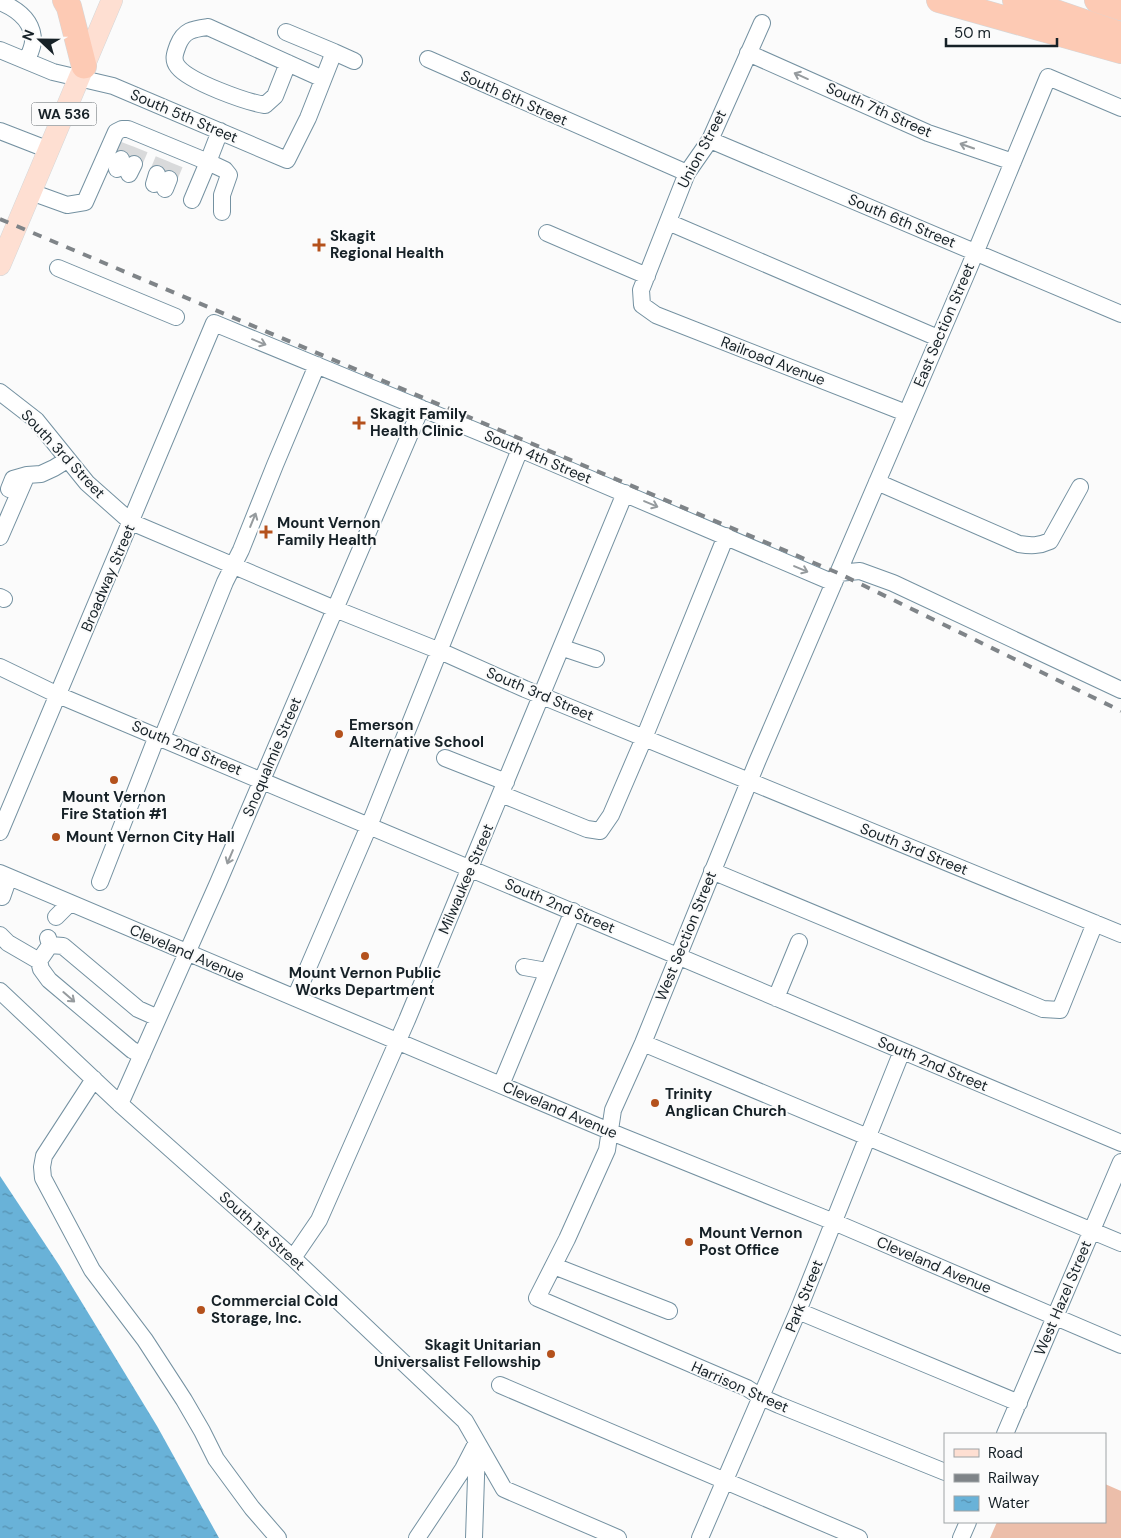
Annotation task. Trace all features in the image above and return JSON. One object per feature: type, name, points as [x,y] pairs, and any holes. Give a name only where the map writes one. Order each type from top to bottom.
[{"type":"highway","points":[[66,0],[82,72]]},
{"type":"highway","points":[[939,0],[1121,51]]},
{"type":"highway","points":[[1014,0],[1121,35]]},
{"type":"highway","points":[[1097,0],[1121,8]]},
{"type":"main road","name":"WA 536","points":[[0,265],[112,0]]},
{"type":"street","points":[[0,2],[23,15],[29,24],[33,41],[27,60]]},
{"type":"street","name":"Union Street","points":[[642,305],[641,290],[687,173],[710,140],[762,23]]},
{"type":"street","points":[[288,64],[275,96],[265,106],[252,103],[189,76],[177,66],[174,55],[181,37],[192,29],[208,27],[323,79],[334,52]]},
{"type":"street","points":[[286,32],[354,61]]},
{"type":"street","name":"South 5th Street","points":[[0,50],[53,72],[82,72],[287,160],[308,118],[323,79]]},
{"type":"street","name":"South 7th Street","points":[[748,53],[928,132],[1013,162]]},
{"type":"street","name":"South 6th Street","points":[[428,60],[687,173]]},
{"type":"street","name":"East Section Street","points":[[836,578],[1048,77],[1121,108]]},
{"type":"street","points":[[31,192],[67,205],[85,202],[116,132],[122,130],[208,162],[230,174],[222,195],[222,212]]},
{"type":"street","points":[[0,131],[48,150]]},
{"type":"street","points":[[192,200],[220,131]]},
{"type":"street","name":"South 6th Street","points":[[710,140],[1121,314]]},
{"type":"street","points":[[668,222],[938,338]]},
{"type":"street","points":[[547,233],[647,276]]},
{"type":"street","points":[[58,268],[176,317]]},
{"type":"street","name":"Railroad Avenue","points":[[642,305],[656,315],[906,413]]},
{"type":"street","name":"South 4th Street","points":[[214,323],[726,536],[836,578]]},
{"type":"street","name":"Broadway Street","points":[[0,832],[214,323]]},
{"type":"street","points":[[100,882],[159,737],[241,550],[317,366]]},
{"type":"street","name":"South 3rd Street","points":[[0,392],[36,420],[87,483],[131,522],[749,782],[1121,934]]},
{"type":"street","name":"Snoqualmie Street","points":[[120,1104],[422,408]]},
{"type":"street","points":[[295,998],[369,826],[520,449]]},
{"type":"street","points":[[9,489],[13,479],[27,474],[41,474],[67,460]]},
{"type":"street","points":[[0,537],[27,474]]},
{"type":"street","points":[[877,482],[1020,544],[1033,546],[1042,545],[1050,541],[1080,487]]},
{"type":"street","name":"Milwaukee Street","points":[[293,1258],[319,1220],[397,1041],[543,696],[626,493]]},
{"type":"street","points":[[445,758],[587,829],[600,832],[611,815],[644,738],[726,536]]},
{"type":"street","points":[[836,578],[860,572],[893,583],[1121,690]]},
{"type":"street","name":"West Section Street","points":[[537,1298],[554,1266],[607,1150],[614,1110],[749,782],[836,578]]},
{"type":"street","points":[[563,648],[596,659]]},
{"type":"street","name":"South 2nd Street","points":[[0,667],[159,737],[1121,1143]]},
{"type":"street","points":[[712,871],[1043,1009],[1060,1010],[1095,922]]},
{"type":"street","points":[[2,897],[4,875]]},
{"type":"street","name":"Cleveland Avenue","points":[[4,875],[610,1131],[834,1222],[1121,1345]]},
{"type":"street","points":[[56,917],[70,903]]},
{"type":"street","points":[[501,1085],[573,911]]},
{"type":"street","points":[[0,935],[8,944],[39,961]]},
{"type":"street","points":[[142,1055],[132,1050],[49,980],[41,969],[39,961],[49,942],[63,946],[138,1009],[158,1018]]},
{"type":"street","points":[[776,998],[799,942]]},
{"type":"street","points":[[524,967],[548,971]]},
{"type":"street","name":"South 1st Street","points":[[0,991],[120,1104],[293,1258],[465,1421],[504,1488],[618,1538]]},
{"type":"street","points":[[643,1043],[1121,1243]]},
{"type":"street","name":"Park Street","points":[[700,1538],[798,1311],[902,1051]]},
{"type":"street","points":[[94,1079],[44,1156],[43,1178],[92,1270],[145,1340],[184,1400],[216,1459],[252,1508],[278,1538]]},
{"type":"street","name":"West Hazel Street","points":[[1005,1433],[1121,1162]]},
{"type":"street","points":[[554,1266],[669,1311]]},
{"type":"street","name":"Harrison Street","points":[[537,1298],[747,1388],[761,1397],[944,1472]]},
{"type":"street","points":[[798,1311],[1018,1403]]},
{"type":"street","points":[[500,1385],[859,1538]]},
{"type":"street","points":[[417,1538],[463,1469],[477,1442]]},
{"type":"street","points":[[474,1538],[477,1442]]},
{"type":"street","points":[[961,1538],[968,1523]]},
{"type":"shaded area","points":[[1106,1484],[1121,1491],[1121,1538],[990,1538],[997,1523],[1106,1523]]},
{"type":"water","points":[[0,1176],[59,1265],[157,1426],[219,1538],[0,1538]]},
{"type":"tunnel","points":[[121,159],[131,134]]},
{"type":"tunnel","points":[[134,164],[144,140]]},
{"type":"tunnel","points":[[157,174],[167,150]]},
{"type":"tunnel","points":[[169,179],[179,155]]},
{"type":"railway","points":[[0,219],[838,573],[1121,711]]},
{"type":"place","name":"Skagit Regional Health","points":[[319,245]]},
{"type":"place","name":"Skagit Family Health Clinic","points":[[359,423]]},
{"type":"place","name":"Mount Vernon Family Health","points":[[266,532]]},
{"type":"place","name":"Emerson Alternative School","points":[[339,734]]},
{"type":"place","name":"Mount Vernon Fire Station #1","points":[[114,780]]},
{"type":"place","name":"Mount Vernon City Hall","points":[[56,837]]},
{"type":"place","name":"Mount Vernon Public Works Department","points":[[365,956]]},
{"type":"place","name":"Trinity Anglican Church","points":[[655,1103]]},
{"type":"place","name":"Mount Vernon Post Office","points":[[689,1242]]},
{"type":"place","name":"Commercial Cold Storage, Inc.","points":[[201,1310]]},
{"type":"place","name":"Skagit Unitarian Universalist Fellowship","points":[[551,1354]]}]
